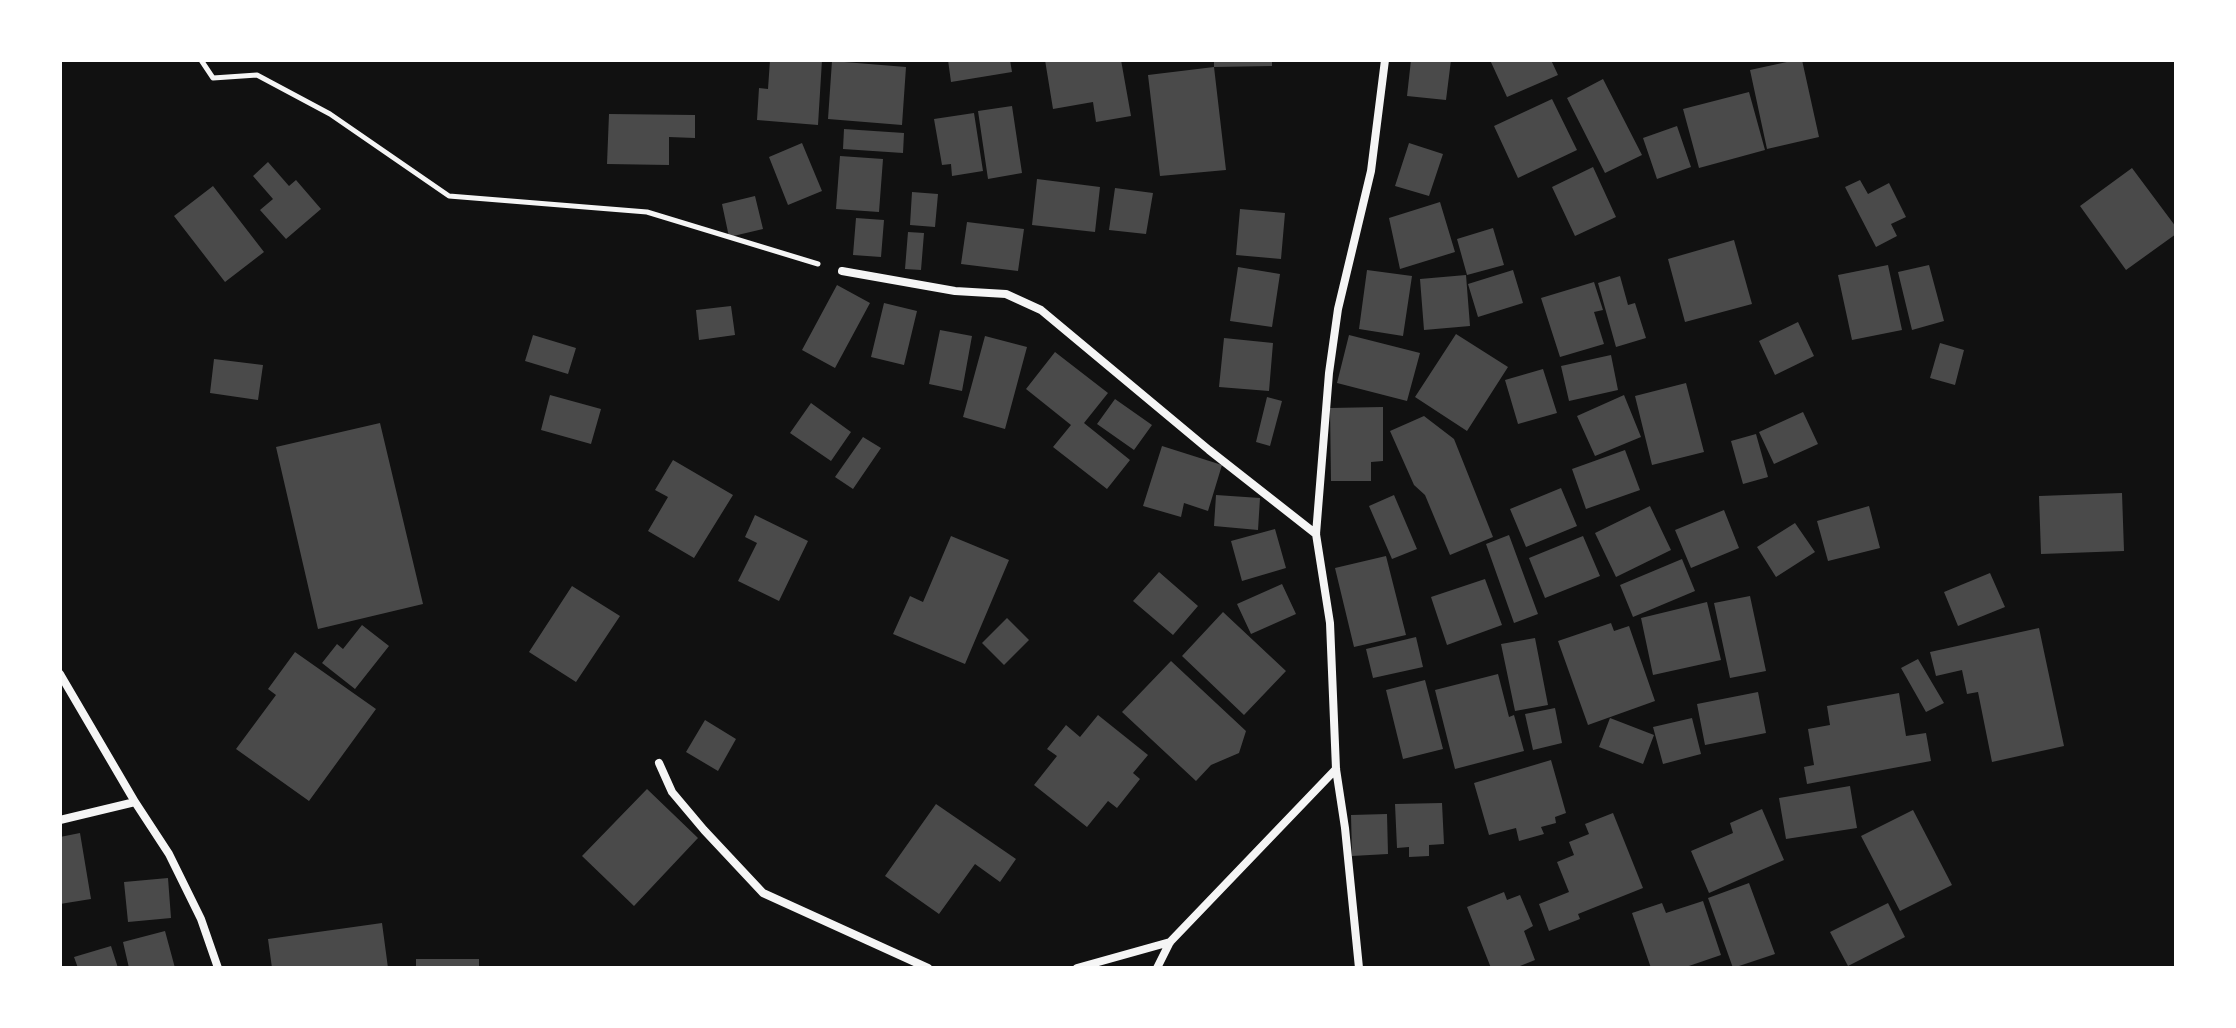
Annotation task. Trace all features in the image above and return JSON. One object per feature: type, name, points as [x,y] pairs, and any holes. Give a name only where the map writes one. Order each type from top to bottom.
[{"type":"street","points":[[1359,968],[1336,769],[1330,623],[1316,534],[1329,373],[1338,309],[1371,171],[1385,60]]},
{"type":"street","points":[[842,271],[955,291],[1006,294],[1041,310],[1209,450],[1316,534]]},
{"type":"street","points":[[60,674],[169,854],[201,919],[218,968]]},
{"type":"street","points":[[659,763],[672,792],[763,893],[928,968]]},
{"type":"street","points":[[1157,968],[1170,942],[1336,769]]},
{"type":"street","points":[[60,820],[135,802]]},
{"type":"street","points":[[1077,968],[1170,942]]},
{"type":"path","points":[[201,60],[213,78],[257,75],[330,114],[449,196],[647,212],[842,271]]},
{"type":"building","points":[[770,60],[822,60],[818,125],[757,120],[759,88],[768,89]]},
{"type":"building","points":[[948,60],[1010,60],[1012,72],[951,82]]},
{"type":"building","points":[[1045,60],[1121,60],[1131,116],[1096,122],[1093,102],[1053,109]]},
{"type":"building","points":[[1214,60],[1272,60],[1272,66],[1214,67]]},
{"type":"building","points":[[1411,60],[1451,60],[1446,100],[1407,96]]},
{"type":"building","points":[[1490,60],[1551,60],[1558,75],[1507,97]]},
{"type":"building","points":[[1802,60],[1819,137],[1767,149],[1750,70]]},
{"type":"building","points":[[832,61],[906,67],[902,125],[828,119]]},
{"type":"building","points":[[1214,67],[1226,170],[1160,176],[1148,75]]},
{"type":"building","points":[[1603,79],[1642,155],[1605,173],[1567,98]]},
{"type":"building","points":[[1749,92],[1765,150],[1699,168],[1683,109]]},
{"type":"building","points":[[1552,99],[1577,150],[1518,178],[1494,126]]},
{"type":"building","points":[[1012,106],[1022,173],[988,179],[978,111]]},
{"type":"building","points":[[974,113],[983,171],[952,176],[951,164],[942,165],[934,119]]},
{"type":"building","points":[[609,114],[695,115],[695,138],[669,137],[669,165],[607,164]]},
{"type":"building","points":[[1677,126],[1691,167],[1657,179],[1643,138]]},
{"type":"building","points":[[844,129],[904,133],[903,153],[843,149]]},
{"type":"building","points":[[802,143],[822,191],[788,205],[769,157]]},
{"type":"building","points":[[1409,143],[1443,154],[1429,196],[1395,186]]},
{"type":"building","points":[[840,156],[883,159],[879,212],[836,209]]},
{"type":"building","points":[[268,162],[289,186],[296,180],[321,209],[286,239],[260,210],[273,199],[253,176]]},
{"type":"building","points":[[1593,167],[1616,217],[1575,236],[1552,187]]},
{"type":"building","points":[[2132,168],[2176,227],[2176,234],[2126,270],[2080,206]]},
{"type":"building","points":[[1037,179],[1100,187],[1095,232],[1032,225]]},
{"type":"building","points":[[1860,180],[1868,194],[1889,183],[1906,217],[1891,224],[1897,236],[1876,247],[1845,187]]},
{"type":"building","points":[[213,186],[264,252],[225,282],[174,216]]},
{"type":"building","points":[[1115,188],[1153,193],[1146,234],[1109,230]]},
{"type":"building","points":[[912,192],[938,194],[935,227],[910,225]]},
{"type":"building","points":[[755,196],[763,229],[729,237],[722,204]]},
{"type":"building","points":[[1440,202],[1455,252],[1400,269],[1389,218]]},
{"type":"building","points":[[1240,209],[1285,213],[1281,259],[1236,255]]},
{"type":"building","points":[[856,218],[884,220],[881,257],[853,255]]},
{"type":"building","points":[[967,222],[1024,229],[1018,271],[961,264]]},
{"type":"building","points":[[1493,228],[1504,265],[1467,275],[1457,239]]},
{"type":"building","points":[[908,232],[924,233],[921,270],[905,269]]},
{"type":"building","points":[[1734,240],[1752,304],[1685,322],[1668,259]]},
{"type":"building","points":[[1888,265],[1902,330],[1852,340],[1838,275]]},
{"type":"building","points":[[1929,265],[1944,321],[1912,330],[1898,272]]},
{"type":"building","points":[[1238,267],[1280,274],[1272,327],[1230,321]]},
{"type":"building","points":[[1367,270],[1412,276],[1403,336],[1359,329]]},
{"type":"building","points":[[1513,270],[1523,303],[1478,317],[1468,284]]},
{"type":"building","points":[[1466,275],[1470,326],[1424,330],[1420,279]]},
{"type":"building","points":[[1620,276],[1628,305],[1635,303],[1646,338],[1616,347],[1598,283]]},
{"type":"building","points":[[1594,282],[1603,310],[1594,312],[1604,344],[1560,357],[1541,298]]},
{"type":"building","points":[[837,285],[870,303],[835,368],[802,350]]},
{"type":"building","points":[[884,303],[917,311],[904,365],[871,357]]},
{"type":"building","points":[[731,306],[735,335],[699,340],[696,310]]},
{"type":"building","points":[[1798,322],[1814,356],[1775,375],[1759,341]]},
{"type":"building","points":[[940,330],[972,336],[962,391],[929,384]]},
{"type":"building","points":[[1456,334],[1508,367],[1467,431],[1415,397]]},
{"type":"building","points":[[533,335],[576,348],[568,374],[525,361]]},
{"type":"building","points":[[1349,335],[1420,353],[1407,401],[1337,383]]},
{"type":"building","points":[[985,336],[1027,347],[1005,429],[963,417]]},
{"type":"building","points":[[1224,338],[1273,343],[1269,391],[1219,387]]},
{"type":"building","points":[[1940,343],[1964,350],[1955,385],[1930,378]]},
{"type":"building","points":[[1055,352],[1108,393],[1084,423],[1130,460],[1107,489],[1053,447],[1071,425],[1026,389]]},
{"type":"building","points":[[1611,355],[1618,390],[1569,401],[1561,366]]},
{"type":"building","points":[[214,359],[263,365],[258,400],[210,393]]},
{"type":"building","points":[[1543,369],[1557,413],[1518,424],[1505,380]]},
{"type":"building","points":[[1686,383],[1704,452],[1652,465],[1635,396]]},
{"type":"building","points":[[550,395],[601,409],[591,444],[541,430]]},
{"type":"building","points":[[1624,395],[1641,437],[1595,456],[1577,416]]},
{"type":"building","points":[[1267,397],[1282,401],[1270,446],[1256,442]]},
{"type":"building","points":[[1115,399],[1152,425],[1134,450],[1097,424]]},
{"type":"building","points":[[811,403],[851,432],[831,461],[790,433]]},
{"type":"building","points":[[1383,407],[1383,461],[1371,462],[1371,481],[1331,481],[1330,408]]},
{"type":"building","points":[[1803,412],[1818,444],[1774,464],[1759,432]]},
{"type":"building","points":[[1424,416],[1454,439],[1493,537],[1450,555],[1425,495],[1414,485],[1390,431]]},
{"type":"building","points":[[380,423],[423,604],[318,629],[276,447]]},
{"type":"building","points":[[1756,434],[1768,477],[1743,484],[1731,441]]},
{"type":"building","points":[[863,437],[881,448],[853,489],[835,477]]},
{"type":"building","points":[[1162,446],[1222,465],[1208,511],[1184,503],[1181,517],[1143,506]]},
{"type":"building","points":[[1625,450],[1640,490],[1586,509],[1572,469]]},
{"type":"building","points":[[673,460],[733,495],[694,558],[648,531],[668,497],[655,490]]},
{"type":"building","points":[[1561,488],[1577,526],[1526,547],[1510,509]]},
{"type":"building","points":[[2122,493],[2124,551],[2041,554],[2039,496]]},
{"type":"building","points":[[1216,495],[1260,498],[1258,530],[1214,526]]},
{"type":"building","points":[[1394,495],[1417,549],[1392,559],[1369,506]]},
{"type":"building","points":[[1650,506],[1671,550],[1616,577],[1595,533]]},
{"type":"building","points":[[1869,506],[1880,548],[1828,561],[1817,521]]},
{"type":"building","points":[[1724,510],[1739,548],[1691,568],[1675,530]]},
{"type":"building","points":[[755,515],[808,541],[779,601],[738,581],[757,543],[745,537]]},
{"type":"building","points":[[1795,523],[1815,552],[1776,577],[1757,547]]},
{"type":"building","points":[[1275,529],[1286,568],[1242,581],[1231,541]]},
{"type":"building","points":[[1509,535],[1538,614],[1514,623],[1486,544]]},
{"type":"building","points":[[951,536],[1009,560],[965,664],[893,634],[910,596],[923,602]]},
{"type":"building","points":[[1583,536],[1600,576],[1545,598],[1529,558]]},
{"type":"building","points":[[1386,556],[1406,635],[1354,647],[1335,568]]},
{"type":"building","points":[[1682,559],[1695,591],[1633,617],[1620,585]]},
{"type":"building","points":[[1159,572],[1198,606],[1173,635],[1133,601]]},
{"type":"building","points":[[1990,573],[2005,607],[1958,626],[1944,592]]},
{"type":"building","points":[[1485,579],[1502,625],[1447,645],[1431,597]]},
{"type":"building","points":[[1282,584],[1296,614],[1251,634],[1237,604]]},
{"type":"building","points":[[572,586],[620,616],[576,682],[529,652]]},
{"type":"building","points":[[1750,596],[1766,671],[1730,678],[1714,603]]},
{"type":"building","points":[[1707,602],[1721,660],[1653,675],[1641,618]]},
{"type":"building","points":[[1223,612],[1286,671],[1244,715],[1182,656]]},
{"type":"building","points":[[1007,618],[1029,640],[1004,665],[982,643]]},
{"type":"building","points":[[1611,623],[1614,631],[1629,626],[1655,701],[1588,725],[1558,641]]},
{"type":"building","points":[[362,625],[389,646],[355,689],[322,663],[337,644],[343,649]]},
{"type":"building","points":[[2039,628],[2064,746],[1992,762],[1978,692],[1967,694],[1962,670],[1936,676],[1930,652]]},
{"type":"building","points":[[1416,637],[1423,667],[1373,678],[1366,649]]},
{"type":"building","points":[[1535,638],[1548,705],[1515,711],[1501,644]]},
{"type":"building","points":[[295,652],[376,709],[309,801],[236,749],[276,695],[268,689]]},
{"type":"building","points":[[1918,659],[1944,703],[1926,712],[1901,668]]},
{"type":"building","points":[[1171,661],[1246,731],[1239,753],[1211,765],[1196,781],[1122,712]]},
{"type":"building","points":[[1498,674],[1509,717],[1514,715],[1524,751],[1455,769],[1435,690]]},
{"type":"building","points":[[1425,680],[1443,749],[1403,759],[1386,690]]},
{"type":"building","points":[[1758,692],[1766,733],[1705,745],[1697,704]]},
{"type":"building","points":[[1899,693],[1906,736],[1926,733],[1931,761],[1807,784],[1804,767],[1814,765],[1808,729],[1830,725],[1827,706]]},
{"type":"building","points":[[1555,708],[1562,743],[1533,750],[1525,714]]},
{"type":"building","points":[[1098,715],[1148,755],[1133,773],[1140,779],[1117,808],[1108,801],[1087,827],[1034,785],[1057,756],[1047,749],[1066,725],[1080,737]]},
{"type":"building","points":[[1610,718],[1654,735],[1643,764],[1599,747]]},
{"type":"building","points":[[1692,718],[1701,754],[1663,764],[1653,727]]},
{"type":"building","points":[[705,720],[736,739],[718,771],[686,752]]},
{"type":"building","points":[[1551,760],[1566,813],[1555,817],[1556,823],[1541,827],[1544,834],[1519,841],[1516,828],[1489,835],[1474,783]]},
{"type":"building","points":[[1850,786],[1857,828],[1786,839],[1779,798]]},
{"type":"building","points":[[647,789],[698,838],[634,906],[582,856]]},
{"type":"building","points":[[1442,803],[1444,844],[1429,845],[1429,856],[1409,857],[1409,847],[1397,848],[1395,804]]},
{"type":"building","points":[[936,804],[1016,859],[1000,882],[975,864],[939,914],[885,876]]},
{"type":"building","points":[[1762,809],[1784,860],[1709,893],[1691,851],[1733,833],[1730,823]]},
{"type":"building","points":[[1913,810],[1952,885],[1900,911],[1861,836]]},
{"type":"building","points":[[1613,813],[1643,888],[1578,914],[1580,919],[1549,931],[1539,904],[1569,892],[1557,862],[1574,855],[1569,842],[1589,834],[1585,824]]},
{"type":"building","points":[[1387,814],[1388,854],[1352,856],[1351,815]]},
{"type":"building","points":[[80,833],[91,899],[60,904],[60,837]]},
{"type":"building","points":[[168,878],[171,918],[128,922],[124,882]]},
{"type":"building","points":[[1749,883],[1775,954],[1733,968],[1708,898]]},
{"type":"building","points":[[1504,892],[1507,900],[1520,895],[1533,926],[1524,931],[1535,960],[1515,968],[1491,968],[1467,907]]},
{"type":"building","points":[[1703,901],[1721,955],[1683,968],[1651,968],[1632,913],[1662,903],[1666,913]]},
{"type":"building","points":[[1888,903],[1905,937],[1848,966],[1830,932]]},
{"type":"building","points":[[382,923],[388,968],[272,968],[268,939]]},
{"type":"building","points":[[165,931],[175,968],[129,968],[123,942]]},
{"type":"building","points":[[111,946],[118,968],[78,968],[74,957]]},
{"type":"building","points":[[416,959],[479,959],[479,968],[416,968]]}]
